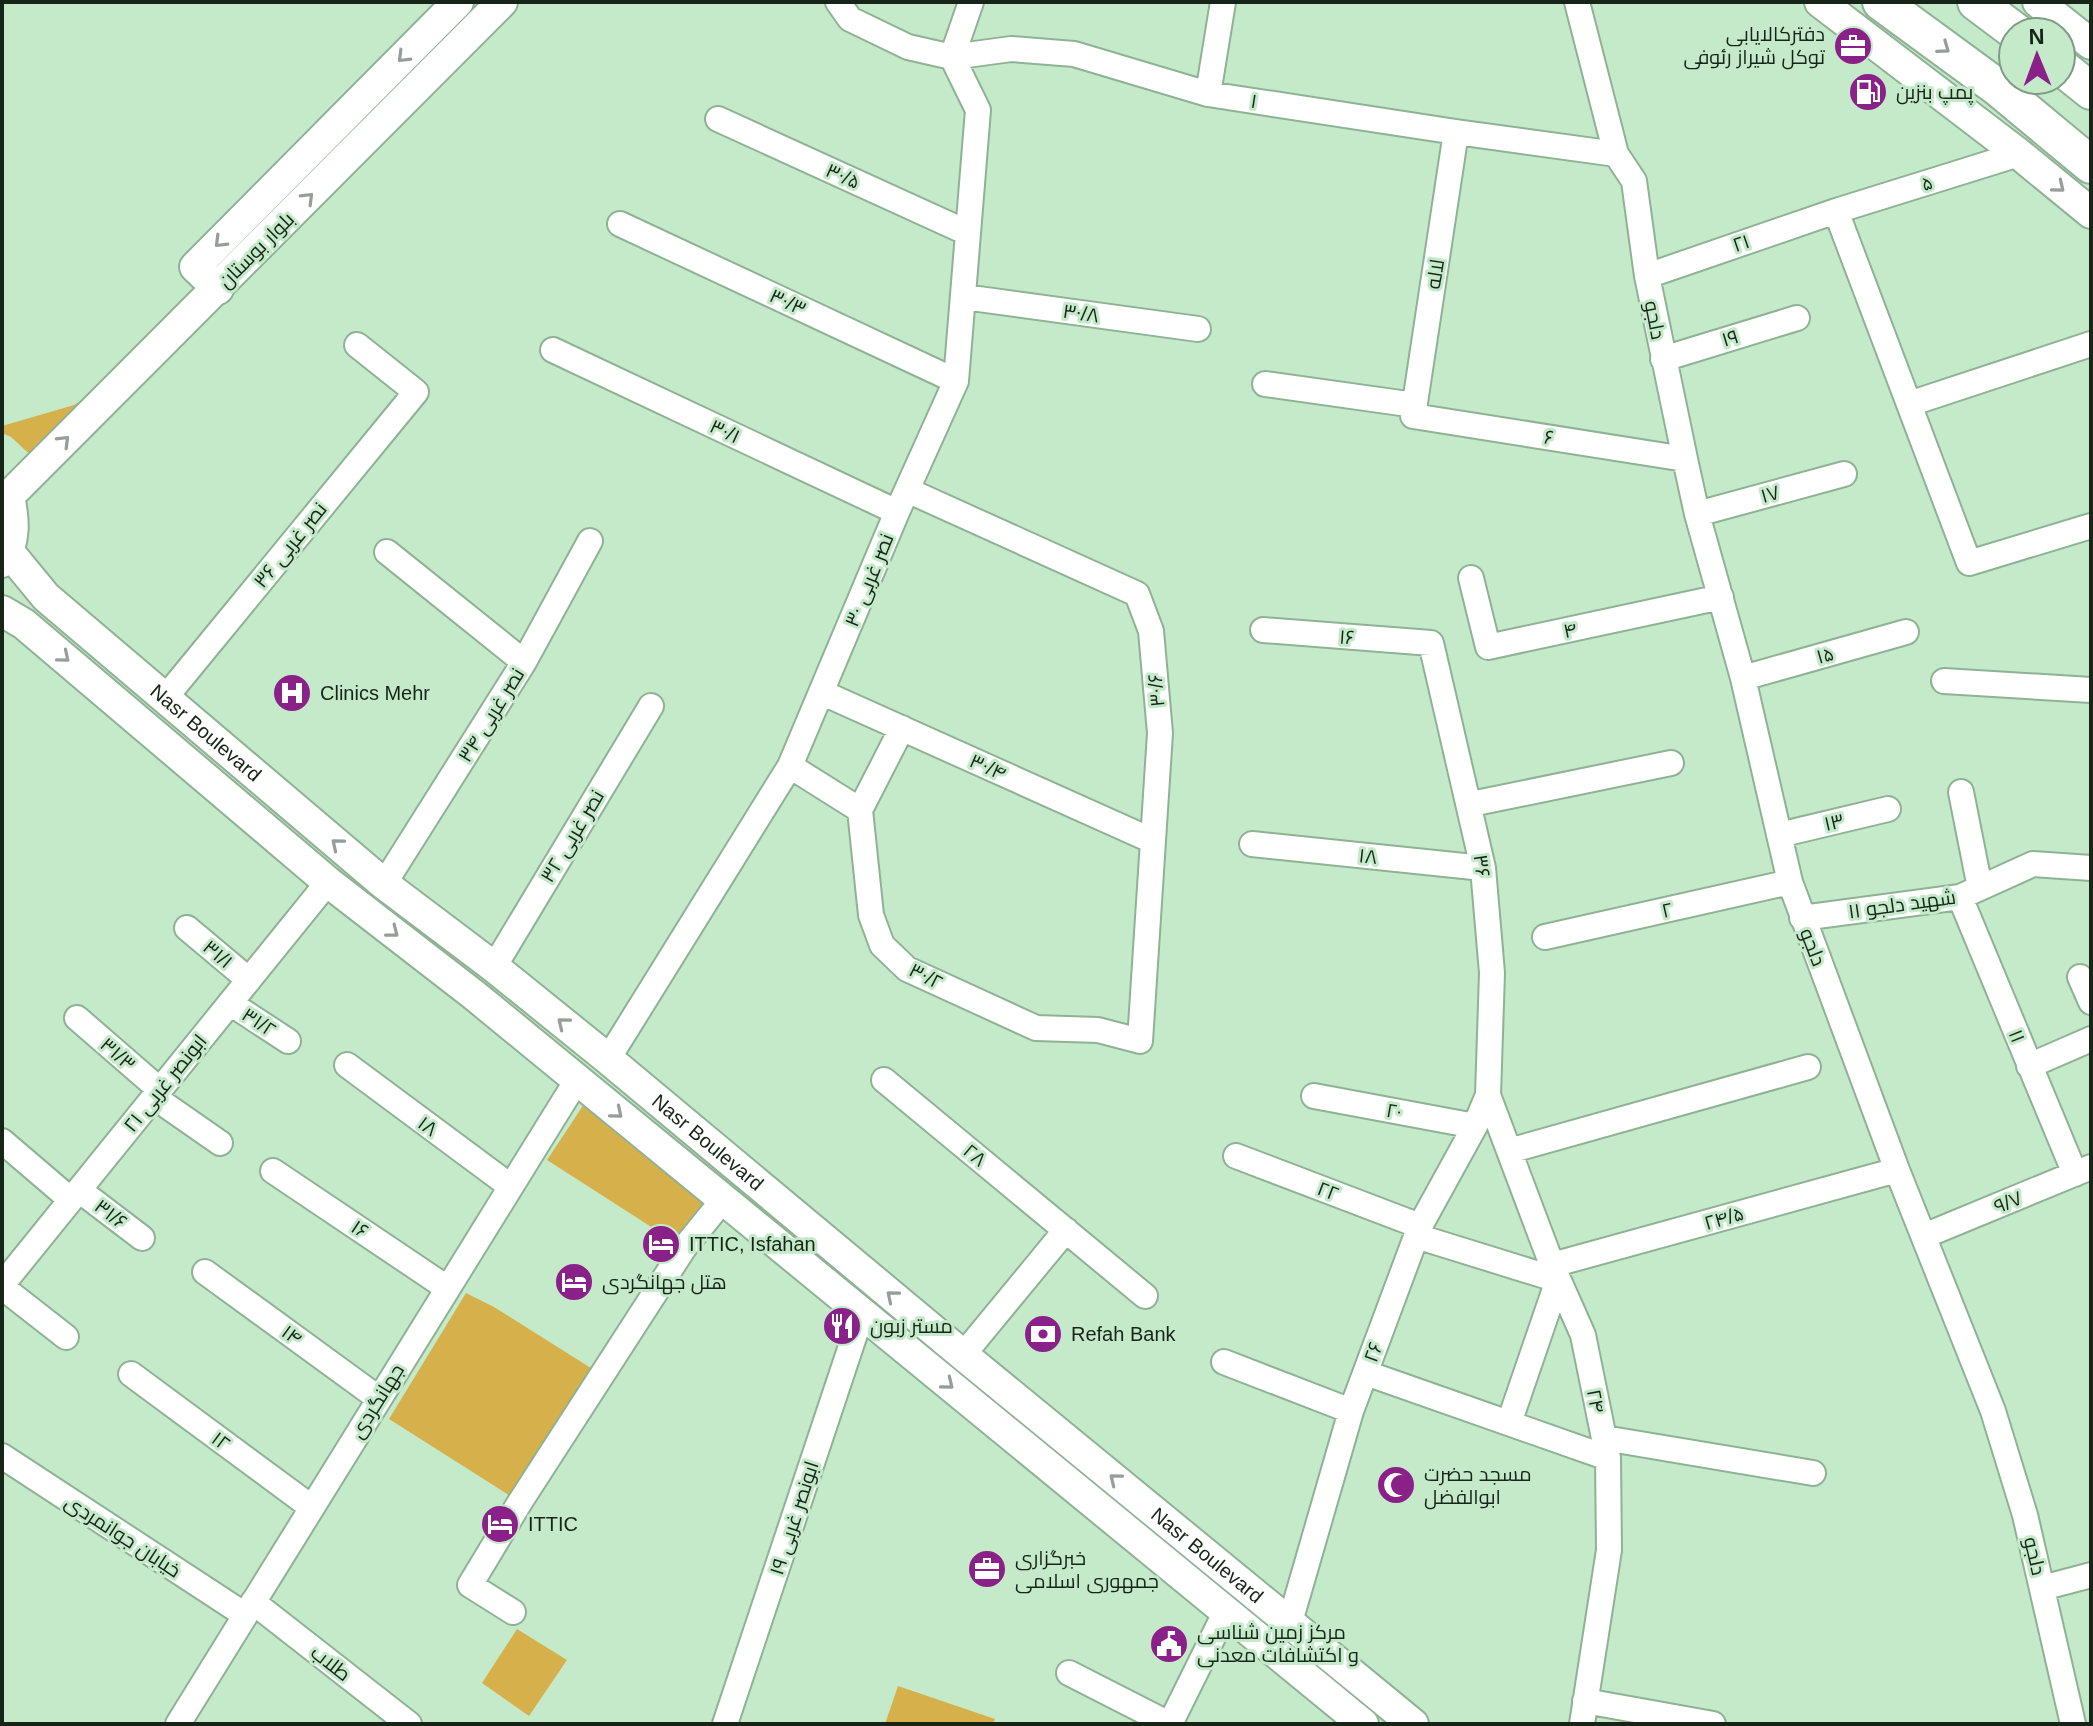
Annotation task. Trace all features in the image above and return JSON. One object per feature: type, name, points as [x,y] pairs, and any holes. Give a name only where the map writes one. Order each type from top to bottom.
[{"type":"highway","points":[[1881,2],[1997,87],[2091,165]]},
{"type":"highway","points":[[1976,2],[1997,18]]},
{"type":"main road","name":"بلوار بوستان","points":[[218,289],[195,267],[458,2]]},
{"type":"main road","name":"بلوار بوستان","points":[[5,557],[15,524],[9,496],[502,2]]},
{"type":"main road","points":[[1820,2],[2091,213]]},
{"type":"main road","points":[[2038,2],[2091,44]]},
{"type":"main road","name":"Nasr Boulevard","points":[[5,557],[46,597],[384,884],[608,1059],[1413,1724]]},
{"type":"main road","name":"Nasr Boulevard","points":[[2,611],[24,624],[328,882],[474,995],[1363,1724]]},
{"type":"street","points":[[838,2],[850,19],[908,47],[952,57],[971,2]]},
{"type":"street","points":[[1208,94],[1223,2]]},
{"type":"street","name":"دلجو","points":[[1577,2],[1616,154],[1634,181],[1647,276],[1697,514],[1743,678],[1790,882],[1897,1170],[1993,1411],[2025,1515],[2073,1724]]},
{"type":"street","name":"۱","points":[[952,57],[1011,49],[1074,54],[1208,94],[1616,154]]},
{"type":"street","name":"نصر غربی ۳۰","points":[[608,1059],[790,766],[956,381],[978,110],[952,57]]},
{"type":"street","name":"۳۰/۵","points":[[718,119],[968,233]]},
{"type":"street","name":"لاله","points":[[1414,410],[1456,132]]},
{"type":"street","name":"۵","points":[[1836,211],[2019,154]]},
{"type":"street","points":[[1836,211],[1969,563],[2091,526]]},
{"type":"street","name":"۲۱","points":[[1647,276],[1836,211]]},
{"type":"street","name":"۳۰/۳","points":[[620,224],[956,381]]},
{"type":"street","name":"۳۰/۸","points":[[964,297],[1198,329]]},
{"type":"street","name":"۱۹","points":[[1663,359],[1797,318]]},
{"type":"street","points":[[1909,404],[2091,344]]},
{"type":"street","name":"نصر غربی ۳۶","points":[[165,698],[416,392],[357,345]]},
{"type":"street","name":"۳۰/۱","points":[[553,350],[902,501]]},
{"type":"street","name":"۶","points":[[1265,384],[1685,459]]},
{"type":"street","name":"۱۷","points":[[1697,514],[1844,474]]},
{"type":"street","name":"۳۰/۶","points":[[902,501],[1137,594],[1151,631],[1160,733],[1140,1041]]},
{"type":"street","name":"نصر غربی ۳۴","points":[[384,884],[524,662],[590,541]]},
{"type":"street","points":[[387,552],[524,662]]},
{"type":"street","name":"۴","points":[[1471,578],[1488,647],[1721,597]]},
{"type":"street","name":"۱۶","points":[[1263,630],[1431,643]]},
{"type":"street","name":"۱۵","points":[[1743,678],[1906,632]]},
{"type":"street","name":"۳۶","points":[[1431,643],[1471,804],[1483,868],[1492,973],[1488,1095]]},
{"type":"street","points":[[1944,681],[2091,690]]},
{"type":"street","name":"۳۰/۴","points":[[823,693],[1153,841]]},
{"type":"street","name":"نصر غربی ۳۲","points":[[494,967],[651,706]]},
{"type":"street","points":[[790,766],[860,810],[902,728]]},
{"type":"street","points":[[1471,804],[1671,763]]},
{"type":"street","name":"۱۱","points":[[1961,792],[1970,892],[2029,1066],[2083,1171]]},
{"type":"street","name":"۱۳","points":[[1779,835],[1888,809]]},
{"type":"street","name":"۳۰/۲","points":[[860,810],[871,915],[882,945],[907,969],[1036,1028],[1098,1030],[1140,1041]]},
{"type":"street","name":"۱۸","points":[[1252,844],[1483,868]]},
{"type":"street","name":"شهید دلجو ۱۱","points":[[1802,918],[1970,892],[2033,864],[2091,868]]},
{"type":"street","name":"ابونصر غربی ۲۱","points":[[2,1286],[328,882]]},
{"type":"street","name":"۲","points":[[1545,937],[1790,882]]},
{"type":"street","name":"۳۱/۱","points":[[187,928],[249,980]]},
{"type":"street","points":[[2080,977],[2091,1002]]},
{"type":"street","name":"۳۱/۲","points":[[230,1003],[288,1041]]},
{"type":"street","name":"۳۱/۳","points":[[77,1018],[157,1094],[220,1143]]},
{"type":"street","points":[[2029,1066],[2091,1039]]},
{"type":"street","name":"۱۸","points":[[347,1065],[510,1186]]},
{"type":"street","points":[[1509,1151],[1808,1067]]},
{"type":"street","name":"جهانگردی","points":[[178,1724],[577,1080]]},
{"type":"street","name":"۲۸","points":[[884,1080],[1145,1296]]},
{"type":"street","name":"۲۶","points":[[1290,1622],[1351,1411],[1418,1231],[1475,1126],[1488,1095]]},
{"type":"street","name":"۲۴","points":[[1488,1095],[1555,1273],[1583,1335],[1606,1448],[1609,1550],[1584,1712]]},
{"type":"street","name":"۲۰","points":[[1314,1096],[1475,1126]]},
{"type":"street","name":"۳۱/۶","points":[[2,1141],[75,1195],[142,1238]]},
{"type":"street","name":"۲۲","points":[[1236,1156],[1418,1231],[1555,1273]]},
{"type":"street","name":"۲۴/۵","points":[[1555,1273],[1897,1170]]},
{"type":"street","name":"۱۶","points":[[273,1171],[447,1288]]},
{"type":"street","name":"۹/۷","points":[[1924,1236],[2083,1171]]},
{"type":"street","points":[[513,1612],[470,1585],[684,1248],[723,1200]]},
{"type":"street","points":[[963,1355],[1066,1230]]},
{"type":"street","name":"۱۴","points":[[205,1272],[378,1398]]},
{"type":"street","points":[[1509,1423],[1555,1273]]},
{"type":"street","points":[[2,1286],[66,1337]]},
{"type":"street","name":"ابونصر غربی ۱۹","points":[[725,1724],[862,1313]]},
{"type":"street","points":[[1224,1362],[1351,1411]]},
{"type":"street","points":[[1366,1373],[1509,1423],[1606,1448],[1813,1473]]},
{"type":"street","name":"۱۲","points":[[131,1374],[311,1507]]},
{"type":"street","name":"خیابان جوانمردی","points":[[2,1456],[249,1609]]},
{"type":"street","points":[[2042,1588],[2091,1575]]},
{"type":"street","name":"طلاب","points":[[249,1609],[409,1724]]},
{"type":"street","points":[[1069,1673],[1169,1724],[1226,1611]]},
{"type":"street","points":[[1584,1712],[1713,1724]]},
{"type":"shaded area","points":[[104,387],[38,462],[11,437],[2,433],[2,426],[74,405]]},
{"type":"shaded area","points":[[592,1092],[723,1200],[684,1248],[547,1160]]},
{"type":"shaded area","points":[[466,1293],[494,1307],[602,1375],[520,1502],[389,1419]]},
{"type":"shaded area","points":[[517,1629],[567,1660],[529,1716],[482,1683]]},
{"type":"shaded area","points":[[898,1686],[995,1719],[993,1724],[885,1724]]},
{"type":"place","name":"دفترکالایابی توکل شیراز رئوفی","points":[[1853,46]]},
{"type":"place","name":"پمپ بنزین","points":[[1868,92]]},
{"type":"place","name":"Clinics Mehr","points":[[292,693]]},
{"type":"place","name":"ITTIC, Isfahan","points":[[661,1244]]},
{"type":"place","name":"هتل جهانگردی","points":[[574,1282]]},
{"type":"place","name":"مستر زبون","points":[[842,1326]]},
{"type":"place","name":"Refah Bank","points":[[1043,1334]]},
{"type":"place","name":"مسجد حضرت ابوالفضل","points":[[1396,1485]]},
{"type":"place","name":"ITTIC","points":[[500,1524]]},
{"type":"place","name":"خبرگزاری جمهوری اسلامی","points":[[987,1569]]},
{"type":"place","name":"مرکز زمین شناسی و اکتشافات معدنی","points":[[1169,1644]]}]
